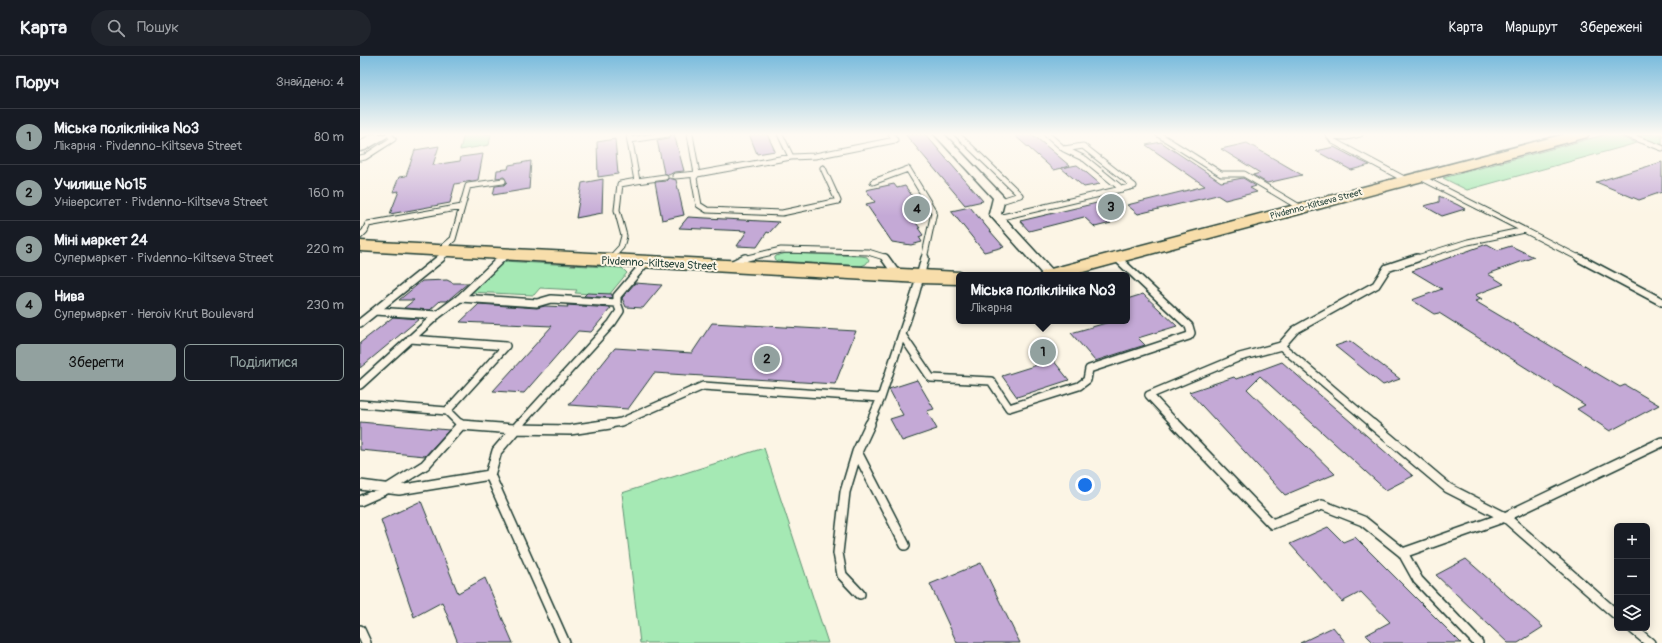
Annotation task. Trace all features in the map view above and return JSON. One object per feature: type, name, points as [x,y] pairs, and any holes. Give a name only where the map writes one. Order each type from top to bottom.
[{"type":"main road","name":"Pivdenno-Kiltseva Street","points":[[1062,272],[1475,161]]},
{"type":"main road","name":"Pivdenno-Kiltseva Street","points":[[360,246],[920,278],[956,278]]},
{"type":"street","points":[[965,161],[999,198],[995,214],[1047,272]]},
{"type":"lane","points":[[633,161],[637,181]]},
{"type":"lane","points":[[695,161],[697,174],[694,178],[699,205],[707,210],[772,213],[838,201],[823,168]]},
{"type":"lane","points":[[674,176],[697,174],[767,161]]},
{"type":"lane","points":[[985,161],[1020,195],[998,202]]},
{"type":"lane","points":[[1088,161],[1122,189]]},
{"type":"lane","points":[[998,218],[1134,186],[1103,161]]},
{"type":"lane","points":[[1201,161],[1221,174],[1244,174],[1301,208]]},
{"type":"lane","points":[[1377,161],[1525,230],[1662,302]]},
{"type":"lane","points":[[860,594],[842,575],[838,553],[845,492],[858,452],[881,398],[902,335],[920,278],[934,212],[908,169],[873,182]]},
{"type":"lane","points":[[610,260],[621,247],[624,236],[617,210],[620,184],[665,177]]},
{"type":"lane","points":[[360,323],[445,251],[453,239],[468,186],[503,181]]},
{"type":"lane","points":[[360,236],[368,224],[462,207]]},
{"type":"lane","points":[[1478,643],[1418,580],[1403,553],[1363,521],[1322,505],[1272,524],[1149,395],[1240,357],[1281,346],[1295,330],[1376,285],[1387,268],[1468,242],[1525,230]]},
{"type":"lane","points":[[360,385],[437,315],[460,298],[507,254]]},
{"type":"lane","points":[[902,335],[931,378],[991,381],[1009,408],[1079,386],[1087,380],[1089,369],[1189,336],[1191,333],[1189,326],[1116,258]]},
{"type":"lane","points":[[565,643],[490,475],[497,451],[514,429],[612,323],[620,311],[617,303],[617,296],[646,262]]},
{"type":"lane","points":[[460,298],[537,303],[551,299],[617,303]]},
{"type":"lane","points":[[375,311],[437,315]]},
{"type":"lane","points":[[410,339],[506,346],[447,411]]},
{"type":"lane","points":[[1281,346],[1448,488],[1505,517],[1614,612]]},
{"type":"lane","points":[[360,404],[447,411],[462,425],[514,429],[570,430],[620,422],[703,386],[881,398]]},
{"type":"lane","points":[[360,501],[387,489],[425,465],[462,425]]},
{"type":"lane","points":[[1403,553],[1505,517],[1662,442]]},
{"type":"lane","points":[[858,452],[905,545]]},
{"type":"lane","points":[[360,485],[399,490],[490,475]]},
{"type":"lane","points":[[360,630],[366,643]]},
{"type":"lane","points":[[1636,631],[1650,643]]},
{"type":"green space","points":[[1505,161],[1570,161],[1467,190],[1443,178]]},
{"type":"green space","points":[[786,253],[861,256],[867,257],[869,260],[866,264],[861,266],[777,261],[774,259],[776,256]]},
{"type":"green space","points":[[503,261],[622,268],[627,273],[609,295],[575,293],[577,290],[540,288],[534,295],[469,292]]},
{"type":"green space","points":[[764,448],[828,643],[640,643],[622,493]]},
{"type":"building","points":[[411,161],[434,161],[433,165],[457,161],[482,161],[478,180],[455,184],[450,203],[390,214],[399,191],[393,192],[399,177],[406,176]]},
{"type":"building","points":[[531,161],[529,189],[493,195],[495,186],[504,185],[507,182],[504,177],[496,178],[497,170],[508,169],[509,165]]},
{"type":"building","points":[[598,161],[617,161],[618,174],[598,177]]},
{"type":"building","points":[[662,161],[681,161],[684,171],[674,172],[669,175],[664,173]]},
{"type":"building","points":[[928,161],[949,161],[983,201],[965,205]]},
{"type":"building","points":[[1044,161],[1065,161],[1070,166],[1054,170]]},
{"type":"building","points":[[1170,161],[1190,161],[1221,182],[1243,178],[1256,186],[1250,188],[1257,192],[1225,200],[1217,195],[1138,214],[1127,205],[1205,186]]},
{"type":"building","points":[[1241,161],[1279,161],[1302,175],[1267,183],[1253,175],[1260,173]]},
{"type":"building","points":[[1335,161],[1362,161],[1370,165],[1351,170]]},
{"type":"building","points":[[1662,162],[1662,192],[1639,200],[1596,182]]},
{"type":"building","points":[[1077,165],[1100,184],[1084,187],[1061,168]]},
{"type":"building","points":[[669,178],[676,180],[684,215],[662,220],[655,182],[666,181]]},
{"type":"building","points":[[603,179],[602,213],[576,218],[582,183]]},
{"type":"building","points":[[894,184],[897,188],[905,186],[924,212],[910,215],[920,228],[918,228],[923,235],[919,237],[922,242],[911,245],[892,242],[866,204],[875,202],[866,190]]},
{"type":"building","points":[[1439,196],[1465,209],[1442,216],[1424,206],[1439,202]]},
{"type":"building","points":[[1114,199],[1124,208],[1099,213],[1111,223],[1095,227],[1084,217],[1029,231],[1020,221]]},
{"type":"building","points":[[970,207],[1004,247],[984,252],[951,211]]},
{"type":"building","points":[[688,217],[779,222],[769,233],[767,232],[757,247],[737,246],[747,231],[679,228]]},
{"type":"building","points":[[1487,244],[1498,250],[1511,246],[1534,257],[1488,274],[1504,284],[1475,295],[1482,299],[1475,301],[1620,387],[1625,385],[1659,405],[1610,431],[1577,409],[1585,405],[1439,313],[1434,314],[1412,300],[1442,289],[1412,271]]},
{"type":"building","points":[[447,280],[453,283],[468,283],[447,301],[440,301],[430,310],[404,308],[414,300],[399,300],[422,281]]},
{"type":"building","points":[[635,283],[662,285],[643,308],[626,307],[622,298]]},
{"type":"building","points":[[587,293],[612,294],[612,298],[584,296]]},
{"type":"building","points":[[1143,294],[1177,326],[1138,338],[1145,345],[1095,361],[1071,333],[1102,324],[1130,324],[1130,298]]},
{"type":"building","points":[[479,304],[537,308],[545,306],[568,307],[567,305],[611,308],[591,332],[578,331],[524,393],[493,391],[552,326],[460,322]]},
{"type":"building","points":[[393,317],[419,319],[360,368],[360,343]]},
{"type":"building","points":[[712,323],[856,331],[835,384],[654,373],[628,409],[569,405],[615,348],[692,353]]},
{"type":"building","points":[[1350,341],[1400,379],[1383,385],[1335,346]]},
{"type":"building","points":[[1053,360],[1069,380],[1017,397],[1002,376]]},
{"type":"building","points":[[1282,362],[1413,476],[1386,490],[1260,376],[1247,389],[1335,474],[1285,495],[1189,392],[1234,377],[1236,379]]},
{"type":"building","points":[[917,380],[934,409],[927,411],[937,429],[902,441],[890,419],[903,415],[889,389]]},
{"type":"building","points":[[360,422],[449,430],[425,456],[360,450]]},
{"type":"building","points":[[421,501],[458,593],[485,578],[513,643],[458,643],[442,602],[414,617],[381,520]]},
{"type":"building","points":[[1328,527],[1343,542],[1355,537],[1461,643],[1374,643],[1366,635],[1390,622],[1361,592],[1342,602],[1290,544]]},
{"type":"building","points":[[1466,559],[1543,627],[1518,643],[1508,643],[1436,575]]},
{"type":"building","points":[[981,563],[1020,643],[957,643],[930,584]]},
{"type":"building","points":[[1333,627],[1346,643],[1300,643]]},
{"type":"place","name":"Міні маркет 24","points":[[1111,207]]},
{"type":"place","name":"Нива","points":[[917,209]]},
{"type":"place","name":"Міська поліклініка №3","points":[[1043,352]]},
{"type":"place","name":"Училище №15","points":[[767,359]]}]
